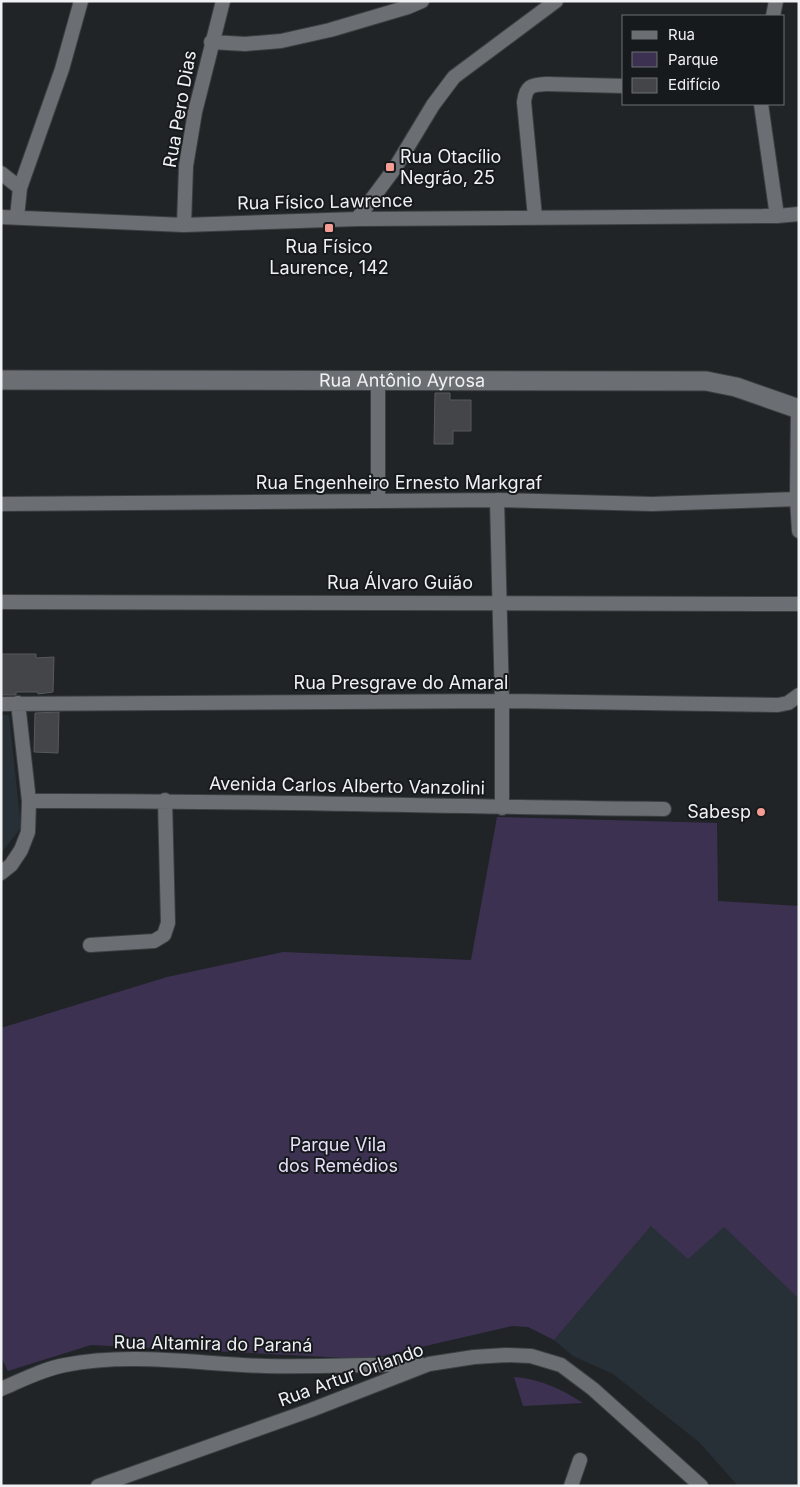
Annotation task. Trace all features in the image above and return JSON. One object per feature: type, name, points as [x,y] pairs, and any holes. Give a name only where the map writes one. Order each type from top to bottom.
[{"type":"street","points":[[17,217],[20,188],[62,69],[82,1]]},
{"type":"street","name":"Rua Pero Dias","points":[[184,225],[186,166],[195,112],[211,42],[223,1]]},
{"type":"street","points":[[211,42],[245,44],[281,41],[330,30],[408,7],[422,1]]},
{"type":"street","points":[[357,219],[394,168],[433,105],[454,77],[556,1]]},
{"type":"street","points":[[774,15],[776,1]]},
{"type":"street","points":[[535,217],[524,102],[528,88],[547,84],[622,86]]},
{"type":"street","points":[[761,105],[777,216]]},
{"type":"street","points":[[1,173],[20,188]]},
{"type":"street","name":"Rua Físico Lawrence","points":[[1,217],[184,225],[357,219],[777,216],[799,214]]},
{"type":"street","name":"Rua Antônio Ayrosa","points":[[1,380],[706,381],[736,387],[798,409]]},
{"type":"street","points":[[378,380],[378,502]]},
{"type":"street","points":[[798,409],[797,499],[799,531]]},
{"type":"street","name":"Rua Engenheiro Ernesto Markgraf","points":[[1,504],[497,500],[652,504],[797,499]]},
{"type":"street","points":[[497,500],[502,701],[502,808]]},
{"type":"street","name":"Rua Álvaro Guião","points":[[1,602],[799,604]]},
{"type":"street","name":"Rua Presgrave do Amaral","points":[[1,704],[502,701],[778,705],[788,703],[799,695]]},
{"type":"street","points":[[1,873],[11,865],[21,850],[28,832],[29,801],[18,703]]},
{"type":"street","points":[[90,945],[154,941],[164,935],[168,923],[165,800]]},
{"type":"street","name":"Avenida Carlos Alberto Vanzolini","points":[[29,801],[165,800],[502,808],[664,809]]},
{"type":"street","name":"Rua Artur Orlando","points":[[98,1486],[311,1410],[429,1364],[506,1354],[531,1356],[561,1365],[593,1389],[702,1486]]},
{"type":"street","name":"Rua Altamira do Paraná","points":[[1,1389],[63,1365],[99,1360],[184,1361],[265,1366],[429,1364]]},
{"type":"street","points":[[571,1486],[580,1460]]},
{"type":"shaded area","points":[[1,715],[9,715],[21,828],[1,853]]},
{"type":"shaded area","points":[[651,1226],[724,1227],[799,1299],[799,1486],[738,1486],[699,1442],[613,1374],[573,1356],[554,1340]]},
{"type":"green space","name":"Parque Vila dos Remédios","points":[[497,817],[717,823],[718,901],[799,906],[799,1299],[724,1227],[688,1259],[651,1226],[554,1340],[528,1327],[512,1326],[369,1359],[91,1345],[8,1371],[1,1357],[1,1028],[167,977],[283,952],[471,960]]},
{"type":"green space","points":[[514,1377],[533,1380],[550,1386],[567,1393],[583,1403],[523,1406]]},
{"type":"building","points":[[435,393],[450,393],[450,400],[471,400],[471,431],[453,431],[453,444],[434,444]]},
{"type":"building","points":[[1,654],[36,654],[36,658],[54,657],[53,692],[38,694],[38,692],[16,692],[16,695],[1,695]]},
{"type":"building","points":[[59,712],[58,753],[34,752],[35,713]]},
{"type":"place","name":"Rua Otacílio Negrão, 25","points":[[390,167]]},
{"type":"place","name":"Rua Físico Laurence, 142","points":[[329,228]]},
{"type":"place","name":"Sabesp","points":[[761,812]]}]
